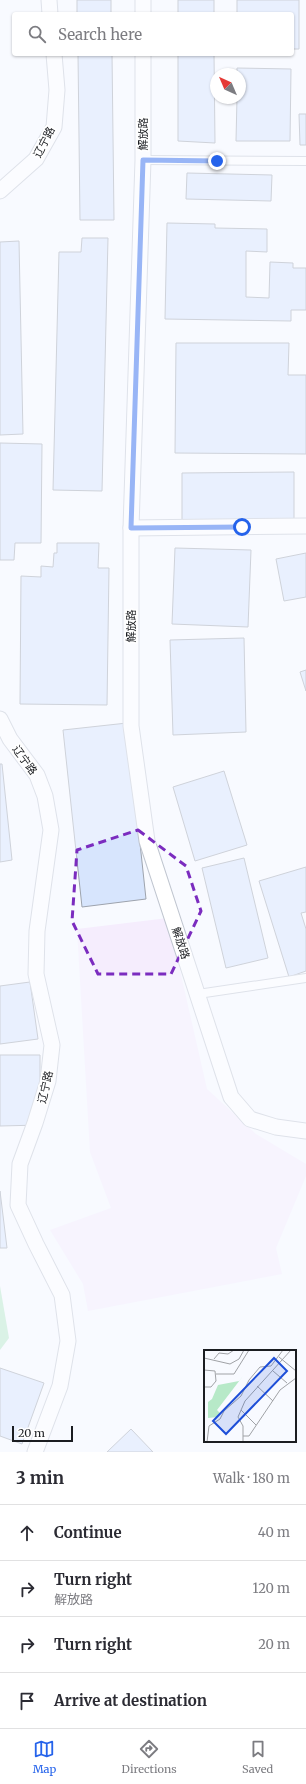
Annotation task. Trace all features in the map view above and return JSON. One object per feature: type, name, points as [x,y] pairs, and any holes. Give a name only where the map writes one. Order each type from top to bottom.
[{"type":"street","points":[[49,0],[50,12]]},
{"type":"street","points":[[143,0],[143,12]]},
{"type":"street","name":"辽宁路","points":[[0,191],[36,159],[54,127],[57,90],[54,56]]},
{"type":"street","name":"解放路","points":[[143,56],[143,160],[131,528],[131,726],[147,841],[231,1097],[250,1119],[276,1127],[306,1130]]},
{"type":"street","points":[[131,528],[306,526]]},
{"type":"street","name":"辽宁路","points":[[0,718],[10,739],[37,775],[46,796],[51,830],[37,931],[36,974],[52,1045],[48,1081],[35,1124],[20,1164],[18,1205],[62,1295],[68,1341],[60,1386],[35,1452]]},
{"type":"lane","points":[[143,160],[306,161]]},
{"type":"lane","points":[[198,994],[306,978]]},
{"type":"highlighted area","points":[[138,830],[186,866],[201,911],[171,974],[98,974],[72,921],[77,850]]},
{"type":"shaded area","points":[[168,918],[207,1089],[256,1134],[306,1164],[306,1176],[276,1248],[282,1274],[88,1311],[83,1284],[50,1230],[111,1208],[90,1152],[77,929]]},
{"type":"green space","points":[[0,1286],[9,1338],[0,1350]]},
{"type":"building","points":[[77,0],[111,0],[111,12],[77,12]]},
{"type":"building","points":[[178,0],[214,0],[214,12],[178,12]]},
{"type":"building","points":[[237,0],[299,0],[299,49],[294,49],[294,12],[237,12]]},
{"type":"building","points":[[78,56],[112,56],[114,220],[80,220]]},
{"type":"building","points":[[178,56],[214,56],[214,68],[210,68],[210,104],[215,104],[215,143],[178,141]]},
{"type":"building","points":[[246,68],[291,69],[290,141],[236,141],[237,104],[246,104]]},
{"type":"building","points":[[299,114],[306,114],[306,145],[300,145]]},
{"type":"building","points":[[187,173],[272,175],[271,201],[186,199]]},
{"type":"building","points":[[167,223],[215,224],[215,228],[267,229],[267,252],[246,251],[246,297],[269,298],[270,262],[293,263],[293,268],[306,268],[306,310],[291,310],[291,321],[165,319]]},
{"type":"building","points":[[82,238],[108,238],[102,491],[53,490],[59,252],[81,252]]},
{"type":"building","points":[[19,241],[23,434],[0,435],[0,242]]},
{"type":"building","points":[[176,343],[289,343],[288,375],[306,375],[306,454],[175,453]]},
{"type":"building","points":[[0,443],[42,444],[41,543],[15,543],[14,560],[0,560]]},
{"type":"building","points":[[294,472],[294,525],[182,526],[182,473]]},
{"type":"building","points":[[57,543],[99,543],[98,568],[109,568],[107,705],[20,704],[21,576],[41,577],[41,566],[53,567],[54,553],[57,553]]},
{"type":"building","points":[[175,548],[251,550],[248,627],[172,624]]},
{"type":"building","points":[[306,553],[306,597],[284,601],[276,559]]},
{"type":"building","points":[[244,638],[246,732],[173,735],[170,640]]},
{"type":"building","points":[[306,670],[306,691],[300,672]]},
{"type":"building","points":[[127,723],[146,899],[82,907],[63,730]]},
{"type":"building","points":[[0,764],[2,764],[12,860],[0,862]]},
{"type":"building","points":[[224,771],[247,845],[195,861],[173,787]]},
{"type":"building","points":[[244,858],[268,958],[226,968],[202,868]]},
{"type":"building","points":[[306,867],[306,912],[301,913],[306,929],[306,971],[289,977],[259,881]]},
{"type":"building","points":[[30,982],[38,1039],[0,1044],[0,986]]},
{"type":"building","points":[[0,1055],[40,1055],[40,1125],[0,1126]]},
{"type":"building","points":[[0,1191],[7,1248],[0,1248]]},
{"type":"building","points":[[0,1368],[44,1383],[22,1444],[0,1436]]},
{"type":"building","points":[[131,1429],[153,1452],[107,1452]]},
{"type":"route","points":[[217,161],[143,160],[131,528],[242,527]]}]
